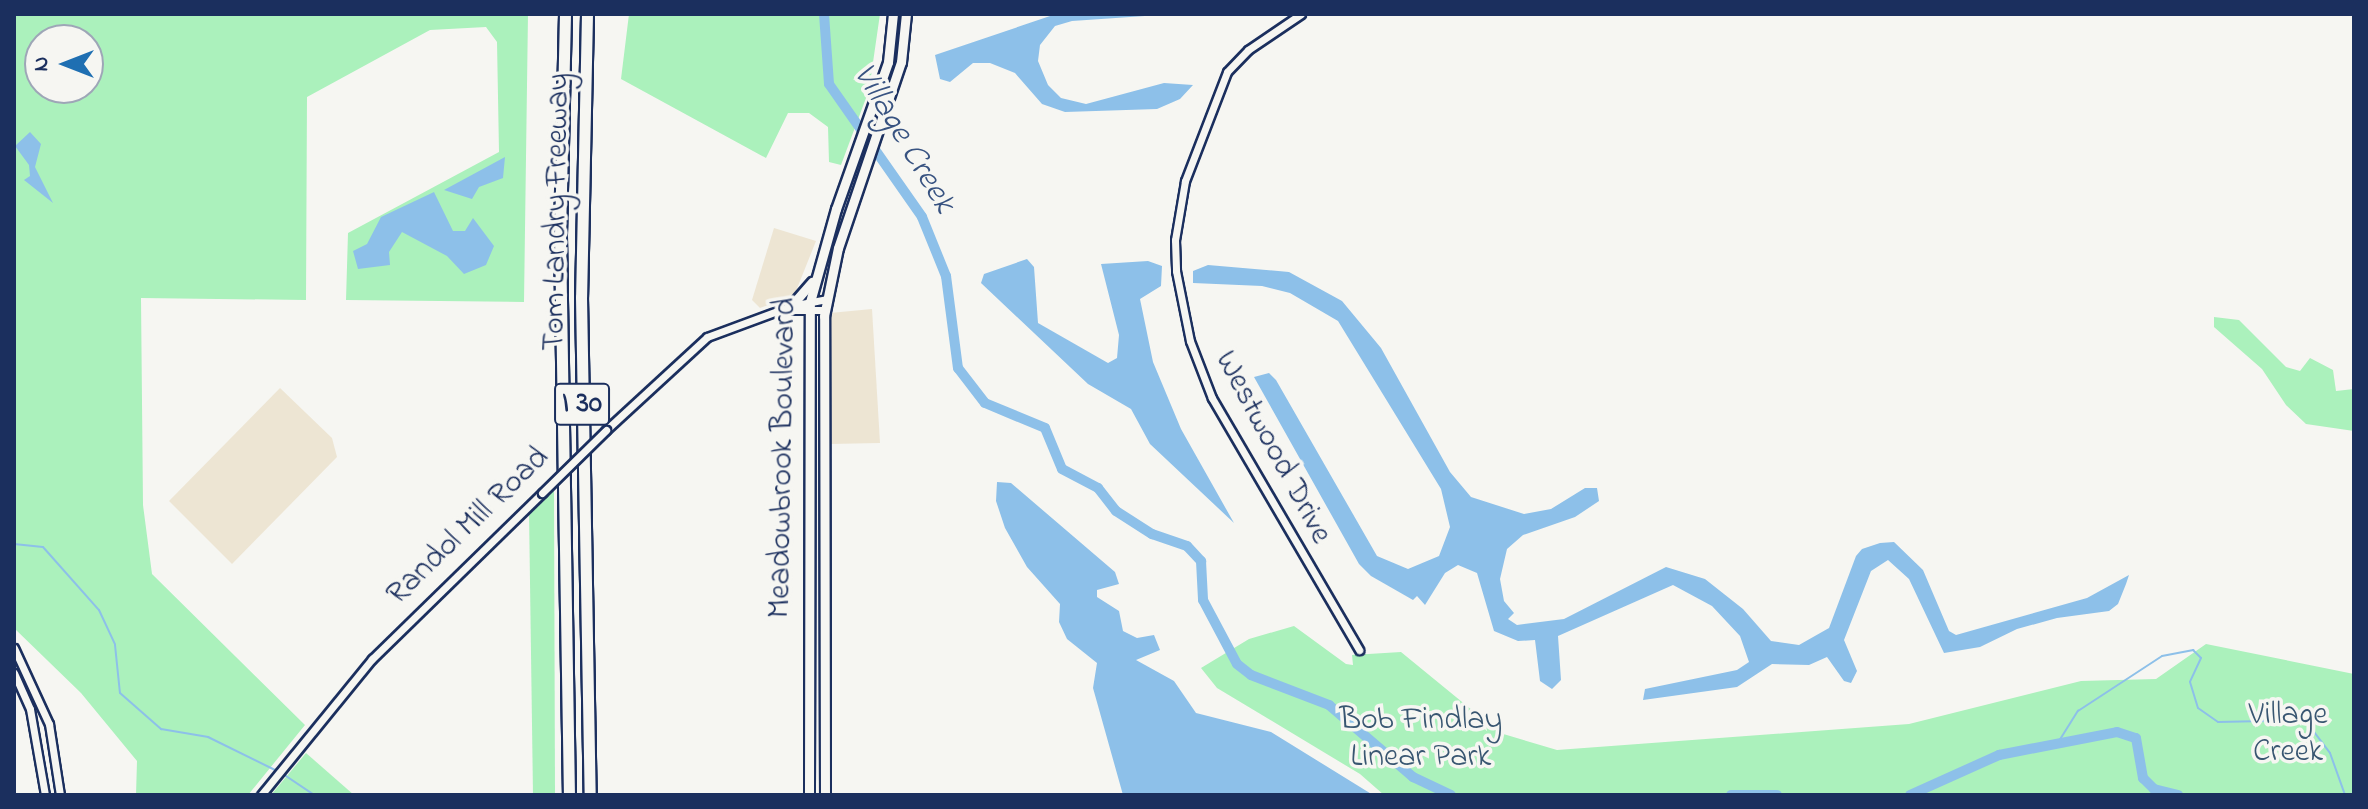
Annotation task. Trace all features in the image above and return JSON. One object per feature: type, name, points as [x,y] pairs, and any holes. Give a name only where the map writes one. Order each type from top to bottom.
[{"type":"highway","name":"Tom Landry Freeway","points":[[565,14],[560,252],[569,758],[567,795]]},
{"type":"highway","name":"Tom Landry Freeway","points":[[587,14],[581,297],[592,795]]},
{"type":"main road","name":"Meadowbrook Boulevard","points":[[809,795],[810,306],[815,275],[888,62],[893,14]]},
{"type":"main road","points":[[825,305],[901,62],[906,14]]},
{"type":"main road","points":[[787,308],[815,275]]},
{"type":"main road","name":"Meadowbrook Boulevard","points":[[825,305],[825,795]]},
{"type":"main road","points":[[808,560],[824,562]]},
{"type":"main road","points":[[809,713],[824,712]]},
{"type":"street","name":"Westwood Drive","points":[[1301,14],[1248,50],[1227,72],[1185,181],[1175,240],[1176,271],[1190,341],[1212,398],[1359,650]]},
{"type":"street","name":"Randol Mill Road","points":[[261,795],[417,611],[707,337],[787,308],[825,305]]},
{"type":"street","points":[[14,648],[44,707],[60,795]]},
{"type":"street","points":[[14,673],[30,709],[45,795]]},
{"type":"shaded area","points":[[774,228],[816,241],[794,296],[760,308],[752,300]]},
{"type":"shaded area","points":[[872,309],[880,443],[830,444],[830,313]]},
{"type":"shaded area","points":[[280,388],[332,438],[337,457],[232,564],[169,501]]},
{"type":"green space","points":[[14,14],[528,14],[524,302],[346,300],[348,233],[499,152],[497,42],[486,27],[430,30],[307,97],[306,300],[141,298],[143,505],[152,574],[305,725],[248,795],[136,795],[137,761],[81,693],[14,628]]},
{"type":"green space","points":[[629,14],[880,14],[869,90],[841,165],[829,162],[828,127],[809,113],[788,113],[766,158],[621,79]]},
{"type":"green space","points":[[2214,317],[2239,320],[2286,367],[2300,371],[2310,358],[2333,370],[2336,391],[2354,389],[2354,431],[2306,424],[2286,405],[2262,369],[2214,327]]},
{"type":"green space","points":[[554,487],[555,795],[533,795],[529,511]]},
{"type":"green space","name":"Bob Findlay Linear Park","points":[[1294,626],[1346,664],[1353,665],[1352,655],[1401,652],[1500,733],[1557,750],[1909,724],[2081,681],[2156,679],[2206,644],[2354,674],[2354,795],[1384,795],[1360,774],[1217,688],[1201,668],[1249,639]]},
{"type":"green space","points":[[306,753],[354,795],[271,795]]},
{"type":"water","points":[[1056,14],[1174,14],[1072,21],[1055,26],[1040,45],[1038,61],[1048,85],[1061,98],[1086,104],[1164,83],[1193,85],[1180,99],[1157,109],[1065,112],[1042,104],[1015,73],[990,63],[973,63],[950,82],[940,79],[935,55]]},
{"type":"water","points":[[30,132],[41,144],[35,167],[53,203],[24,180],[30,176],[29,165],[15,146]]},
{"type":"water","points":[[505,157],[503,178],[479,187],[472,199],[444,190]]},
{"type":"water","points":[[434,192],[453,231],[465,231],[473,218],[494,246],[486,265],[464,274],[447,256],[402,232],[389,252],[390,265],[358,269],[353,251],[367,244],[381,217]]},
{"type":"water","points":[[1027,259],[1034,267],[1038,323],[1108,363],[1117,358],[1119,335],[1101,264],[1148,261],[1162,266],[1161,286],[1140,299],[1153,362],[1181,429],[1234,523],[1150,444],[1131,409],[1088,384],[981,283],[984,274]]},
{"type":"water","points":[[1208,265],[1289,272],[1342,301],[1381,348],[1450,472],[1471,497],[1524,514],[1551,509],[1585,488],[1597,488],[1599,501],[1575,517],[1523,535],[1507,549],[1500,579],[1504,601],[1514,613],[1508,619],[1517,625],[1564,619],[1666,567],[1705,579],[1743,609],[1771,641],[1799,645],[1829,628],[1856,556],[1862,549],[1894,542],[1923,570],[1949,631],[1956,635],[2087,598],[2129,575],[2126,584],[2118,604],[2109,611],[2057,618],[2017,629],[1980,647],[1944,653],[1909,579],[1888,560],[1871,571],[1844,640],[1857,671],[1851,683],[1844,681],[1827,657],[1809,665],[1772,664],[1737,687],[1643,700],[1645,689],[1737,670],[1749,662],[1740,636],[1712,606],[1673,585],[1558,636],[1561,680],[1552,689],[1540,681],[1535,640],[1518,641],[1494,631],[1477,573],[1458,565],[1445,573],[1425,605],[1417,596],[1413,600],[1371,576],[1359,564],[1254,377],[1269,373],[1276,380],[1377,556],[1408,569],[1439,556],[1450,527],[1441,489],[1338,321],[1290,293],[1262,286],[1193,283],[1193,271]]},
{"type":"water","points":[[997,482],[1011,483],[1115,572],[1119,584],[1097,590],[1097,597],[1119,611],[1123,631],[1137,638],[1154,635],[1160,650],[1136,660],[1174,681],[1196,713],[1271,732],[1373,795],[1123,795],[1093,688],[1097,663],[1067,639],[1059,622],[1060,604],[1027,567],[1005,528],[996,501]]},
{"type":"waterway","name":"Village Creek","points":[[824,14],[829,84],[922,217],[946,276],[958,368],[985,403],[1045,428],[1062,469],[1098,488],[1116,511],[1152,534],[1187,546],[1201,561],[1203,600],[1237,664],[1251,675],[1329,705],[1413,777],[1451,795]]},
{"type":"waterway","points":[[14,544],[43,547],[99,610],[115,645],[120,693],[161,729],[208,737],[277,771]]},
{"type":"waterway","points":[[2059,741],[2078,711],[2162,656],[2193,650],[2201,658],[2190,682],[2198,708],[2218,722],[2305,720],[2330,753],[2345,795]]},
{"type":"waterway","name":"Village Creek","points":[[1910,795],[1999,755],[2117,732],[2136,738],[2143,778],[2154,789],[2178,795]]},
{"type":"waterway","points":[[283,774],[314,795]]},
{"type":"waterway","name":"Village Creek","points":[[1731,795],[1777,795]]}]
